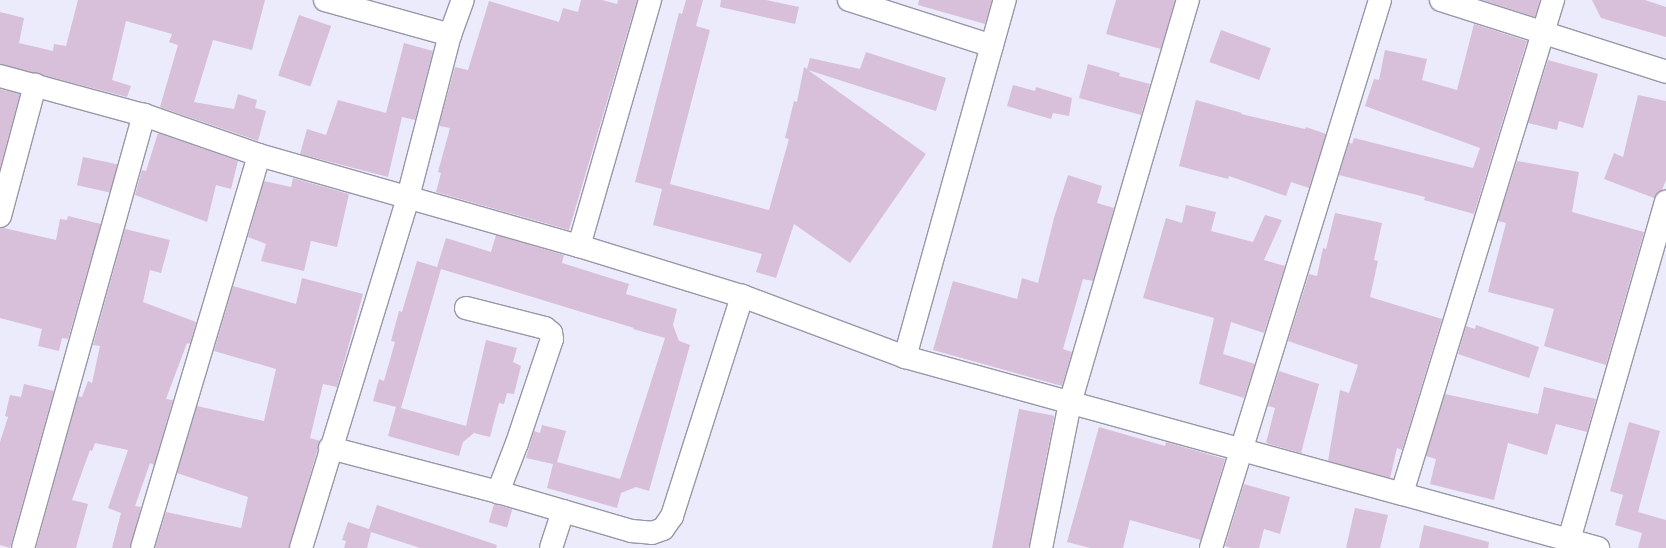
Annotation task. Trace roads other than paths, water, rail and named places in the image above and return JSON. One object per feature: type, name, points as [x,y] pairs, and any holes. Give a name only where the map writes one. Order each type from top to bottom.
[{"type":"street","points":[[326,0],[450,35]]},
{"type":"street","points":[[301,548],[330,448],[408,197],[450,35],[463,0]]},
{"type":"street","points":[[579,246],[650,0]]},
{"type":"street","points":[[849,0],[992,46]]},
{"type":"street","points":[[905,357],[1005,0]]},
{"type":"street","points":[[1041,548],[1070,403],[1188,0]]},
{"type":"street","points":[[1211,548],[1380,0]]},
{"type":"street","points":[[1441,0],[1543,34],[1666,72]]},
{"type":"street","points":[[1402,493],[1553,0]]},
{"type":"street","points":[[0,76],[144,115],[259,155],[579,246],[742,296],[905,357],[1598,548]]},
{"type":"street","points":[[0,216],[35,85]]},
{"type":"street","points":[[23,548],[144,115]]},
{"type":"street","points":[[142,548],[259,155]]},
{"type":"street","points":[[1569,540],[1666,202]]},
{"type":"street","points":[[330,448],[498,492],[631,531],[652,533],[663,529],[672,516],[742,296]]},
{"type":"street","points":[[466,308],[545,328],[551,333],[552,339],[517,443],[498,492]]},
{"type":"street","points":[[551,548],[563,511]]}]
